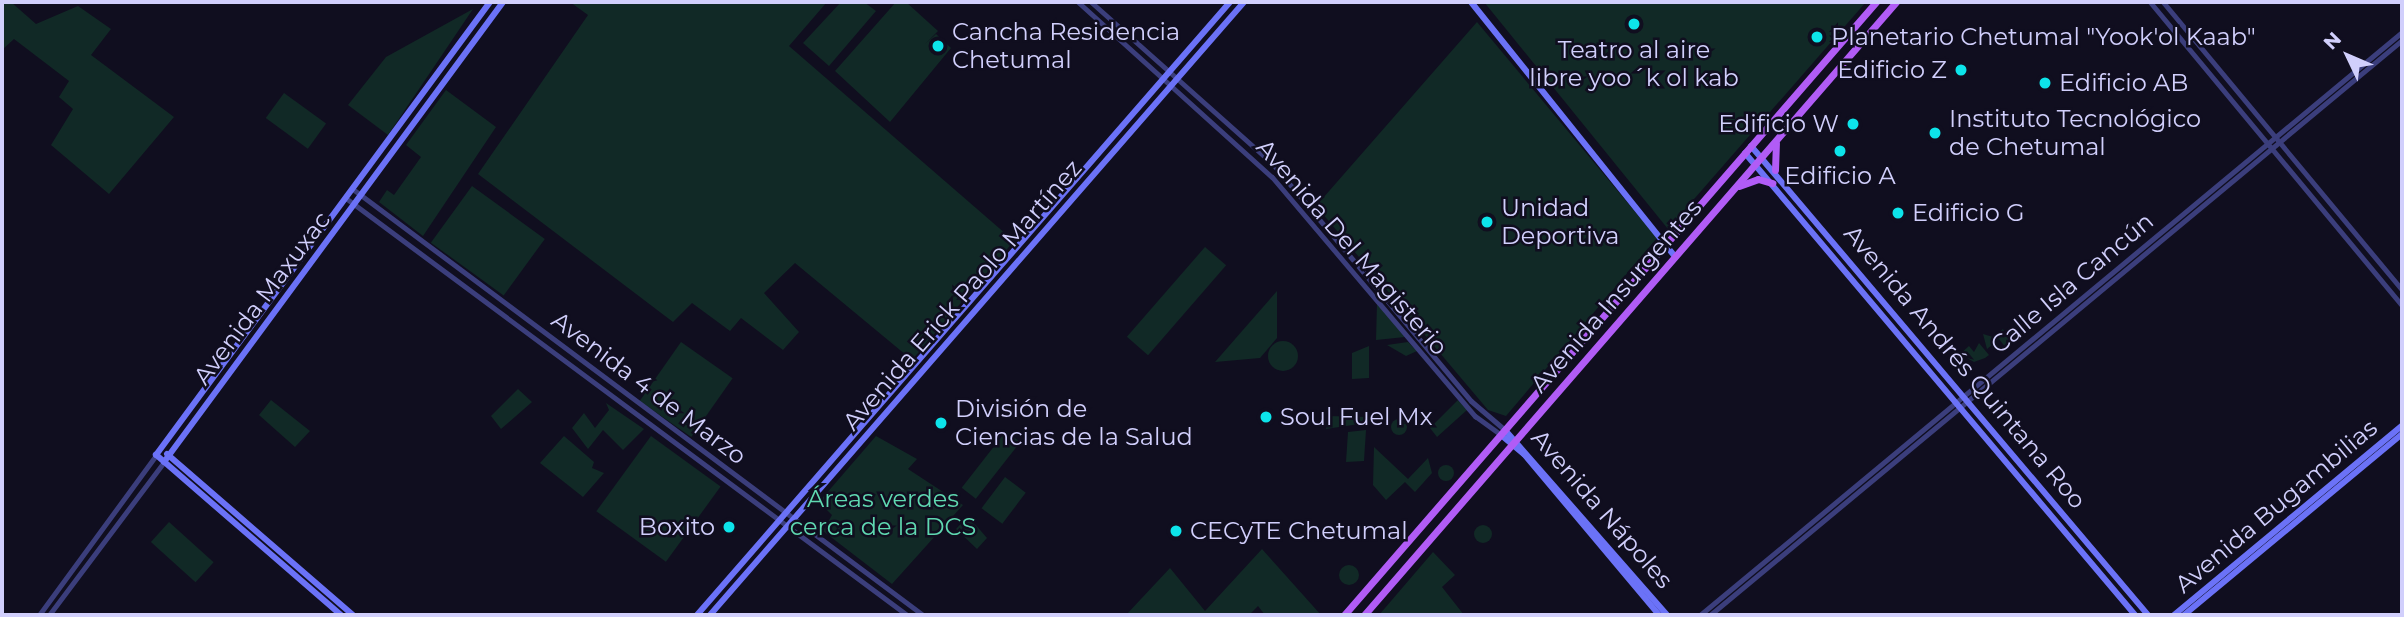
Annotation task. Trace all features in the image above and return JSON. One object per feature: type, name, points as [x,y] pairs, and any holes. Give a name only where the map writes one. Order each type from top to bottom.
[{"type":"main road","name":"Avenida Maxuxac","points":[[159,452],[490,2]]},
{"type":"main road","name":"Avenida Maxuxac","points":[[166,458],[503,2]]},
{"type":"main road","name":"Avenida Erick Paolo Martínez","points":[[697,615],[1230,2]]},
{"type":"main road","name":"Avenida Erick Paolo Martínez","points":[[710,615],[1244,2]]},
{"type":"main road","points":[[1471,2],[1668,241],[1681,250]]},
{"type":"main road","name":"Avenida Insurgentes","points":[[1345,615],[1876,2]]},
{"type":"main road","name":"Avenida Insurgentes","points":[[1364,615],[1896,2]]},
{"type":"main road","points":[[1772,122],[1784,132]]},
{"type":"main road","points":[[1775,170],[1778,138]]},
{"type":"main road","name":"Avenida Andrés Quintana Roo","points":[[1751,146],[1775,170],[2148,615]]},
{"type":"main road","name":"Avenida Andrés Quintana Roo","points":[[1745,153],[2135,615]]},
{"type":"main road","points":[[1735,188],[1758,179],[1772,183]]},
{"type":"main road","points":[[1668,241],[1675,257]]},
{"type":"main road","name":"Avenida Bugambilias","points":[[2174,615],[2402,426]]},
{"type":"main road","points":[[175,430],[183,435]]},
{"type":"main road","name":"Avenida Nápoles","points":[[1503,433],[1515,441],[1667,615]]},
{"type":"main road","name":"Avenida Bugambilias","points":[[2184,615],[2402,434]]},
{"type":"main road","points":[[159,452],[353,615]]},
{"type":"main road","points":[[166,458],[341,615]]},
{"type":"main road","name":"Avenida Nápoles","points":[[1568,501],[1659,615]]},
{"type":"main road","points":[[1401,551],[1411,561]]},
{"type":"street","name":"Avenida Del Magisterio","points":[[1078,2],[1272,177],[1475,416],[1503,433]]},
{"type":"street","name":"Avenida Del Magisterio","points":[[1091,2],[1272,163],[1471,401],[1503,433]]},
{"type":"street","points":[[2150,2],[2402,305]]},
{"type":"street","points":[[2163,2],[2402,290]]},
{"type":"street","name":"Calle Isla Cancún","points":[[1710,615],[1966,397],[2270,146],[2402,32]]},
{"type":"street","name":"Calle Isla Cancún","points":[[2277,140],[2402,40]]},
{"type":"street","name":"Avenida 4 de Marzo","points":[[354,190],[923,615]]},
{"type":"street","name":"Avenida 4 de Marzo","points":[[347,199],[906,615]]},
{"type":"street","name":"Calle Isla Cancún","points":[[1700,615],[1958,404]]},
{"type":"street","name":"Avenida Maxuxac","points":[[39,615],[159,452]]},
{"type":"street","name":"Avenida Maxuxac","points":[[49,615],[166,458]]},
{"type":"street","points":[[139,478],[147,484]]},
{"type":"green space","points":[[2,2],[11,2],[36,24],[78,6],[111,29],[91,55],[174,117],[109,194],[51,145],[73,109],[59,97],[69,81],[14,39],[2,50]]},
{"type":"green space","points":[[570,2],[827,2],[789,46],[1014,241],[912,360],[795,263],[764,293],[799,332],[783,350],[741,318],[730,331],[692,303],[673,322],[478,174],[588,15]]},
{"type":"green space","points":[[841,2],[864,2],[876,11],[829,66],[803,43]]},
{"type":"green space","points":[[896,2],[906,2],[938,31],[925,44],[936,34],[951,48],[890,122],[835,71]]},
{"type":"green space","points":[[1484,2],[1866,2],[1668,229]]},
{"type":"green space","points":[[473,9],[388,135],[348,105],[386,57]]},
{"type":"green space","name":"Unidad Deportiva","points":[[1477,22],[1657,238],[1506,416],[1488,410],[1316,206]]},
{"type":"green space","points":[[446,90],[496,127],[423,236],[379,202],[387,190],[394,195],[421,157],[406,145]]},
{"type":"green space","points":[[284,93],[326,124],[308,149],[266,118]]},
{"type":"green space","points":[[472,186],[545,239],[504,296],[431,243]]},
{"type":"green space","points":[[1205,247],[1226,265],[1148,355],[1127,337]]},
{"type":"green space","points":[[1277,291],[1277,338],[1260,358],[1215,362]]},
{"type":"green space","points":[[1377,304],[1405,337],[1376,340]]},
{"type":"green space","points":[[2003,329],[2011,344],[2006,348],[1999,339],[1987,349],[1983,334],[1993,337]]},
{"type":"green space","points":[[1283,341],[1294,345],[1298,356],[1294,367],[1283,371],[1272,367],[1268,356],[1272,345]]},
{"type":"green space","points":[[681,342],[733,378],[691,437],[640,401]]},
{"type":"green space","points":[[1408,342],[1417,351],[1406,356],[1387,345]]},
{"type":"green space","points":[[1979,343],[1989,355],[1985,358],[1974,362],[1960,354],[1969,346],[1974,352]]},
{"type":"green space","points":[[1369,346],[1369,378],[1352,379],[1352,353]]},
{"type":"green space","points":[[518,389],[532,402],[501,429],[491,416]]},
{"type":"green space","points":[[271,400],[310,431],[295,447],[259,415]]},
{"type":"green space","points":[[1458,400],[1467,410],[1437,437],[1430,428]]},
{"type":"green space","points":[[606,403],[644,429],[623,450],[603,430],[588,449],[572,428],[584,413],[595,428],[609,410]]},
{"type":"green space","points":[[1327,416],[1367,417],[1366,423],[1326,429]]},
{"type":"green space","points":[[1396,419],[1402,419],[1407,427],[1405,433],[1396,435],[1391,430],[1391,424]]},
{"type":"green space","points":[[1366,430],[1364,461],[1346,462],[1348,432]]},
{"type":"green space","points":[[1006,431],[1020,442],[976,499],[962,488]]},
{"type":"green space","points":[[564,436],[594,462],[592,468],[604,473],[583,497],[540,463]]},
{"type":"green space","points":[[651,436],[721,487],[666,562],[596,511]]},
{"type":"green space","name":"Áreas verdes cerca de la DCS","points":[[876,436],[917,459],[908,469],[963,505],[892,584],[823,531],[832,515],[819,502]]},
{"type":"green space","points":[[1374,447],[1408,479],[1428,458],[1432,473],[1415,492],[1405,482],[1386,500],[1373,485]]},
{"type":"green space","points":[[1443,465],[1449,465],[1454,473],[1452,479],[1443,481],[1438,476],[1438,470]]},
{"type":"green space","points":[[1005,477],[1026,493],[1002,524],[982,508]]},
{"type":"green space","points":[[968,516],[987,538],[977,549],[956,529]]},
{"type":"green space","points":[[169,522],[214,562],[196,582],[151,542]]},
{"type":"green space","points":[[1483,525],[1491,530],[1492,534],[1487,542],[1483,543],[1475,538],[1474,534],[1479,526]]},
{"type":"green space","points":[[1262,549],[1321,615],[1265,615],[1258,606],[1249,615],[1126,615],[1170,568],[1205,611]]},
{"type":"green space","points":[[1433,552],[1455,575],[1442,587],[1464,615],[1379,615]]},
{"type":"green space","points":[[1349,565],[1356,568],[1359,575],[1356,582],[1349,585],[1342,582],[1339,575],[1342,568]]},
{"type":"place","name":"Teatro al aire libre yoo´k ol kab","points":[[1634,24]]},
{"type":"place","name":"Planetario Chetumal \"Yook'ol Kaab\"","points":[[1817,37]]},
{"type":"place","name":"Cancha Residencia Chetumal","points":[[938,46]]},
{"type":"place","name":"Edificio Z","points":[[1961,70]]},
{"type":"place","name":"Edificio AB","points":[[2045,83]]},
{"type":"place","name":"Edificio W","points":[[1853,124]]},
{"type":"place","name":"Instituto Tecnológico de Chetumal","points":[[1935,133]]},
{"type":"place","name":"Edificio A","points":[[1840,151]]},
{"type":"place","name":"Edificio G","points":[[1898,213]]},
{"type":"place","name":"Unidad Deportiva","points":[[1487,222]]},
{"type":"place","name":"Soul Fuel Mx","points":[[1266,417]]},
{"type":"place","name":"División de Ciencias de la Salud","points":[[941,423]]},
{"type":"place","name":"Boxito","points":[[729,527]]},
{"type":"place","name":"CECyTE Chetumal","points":[[1176,531]]}]
